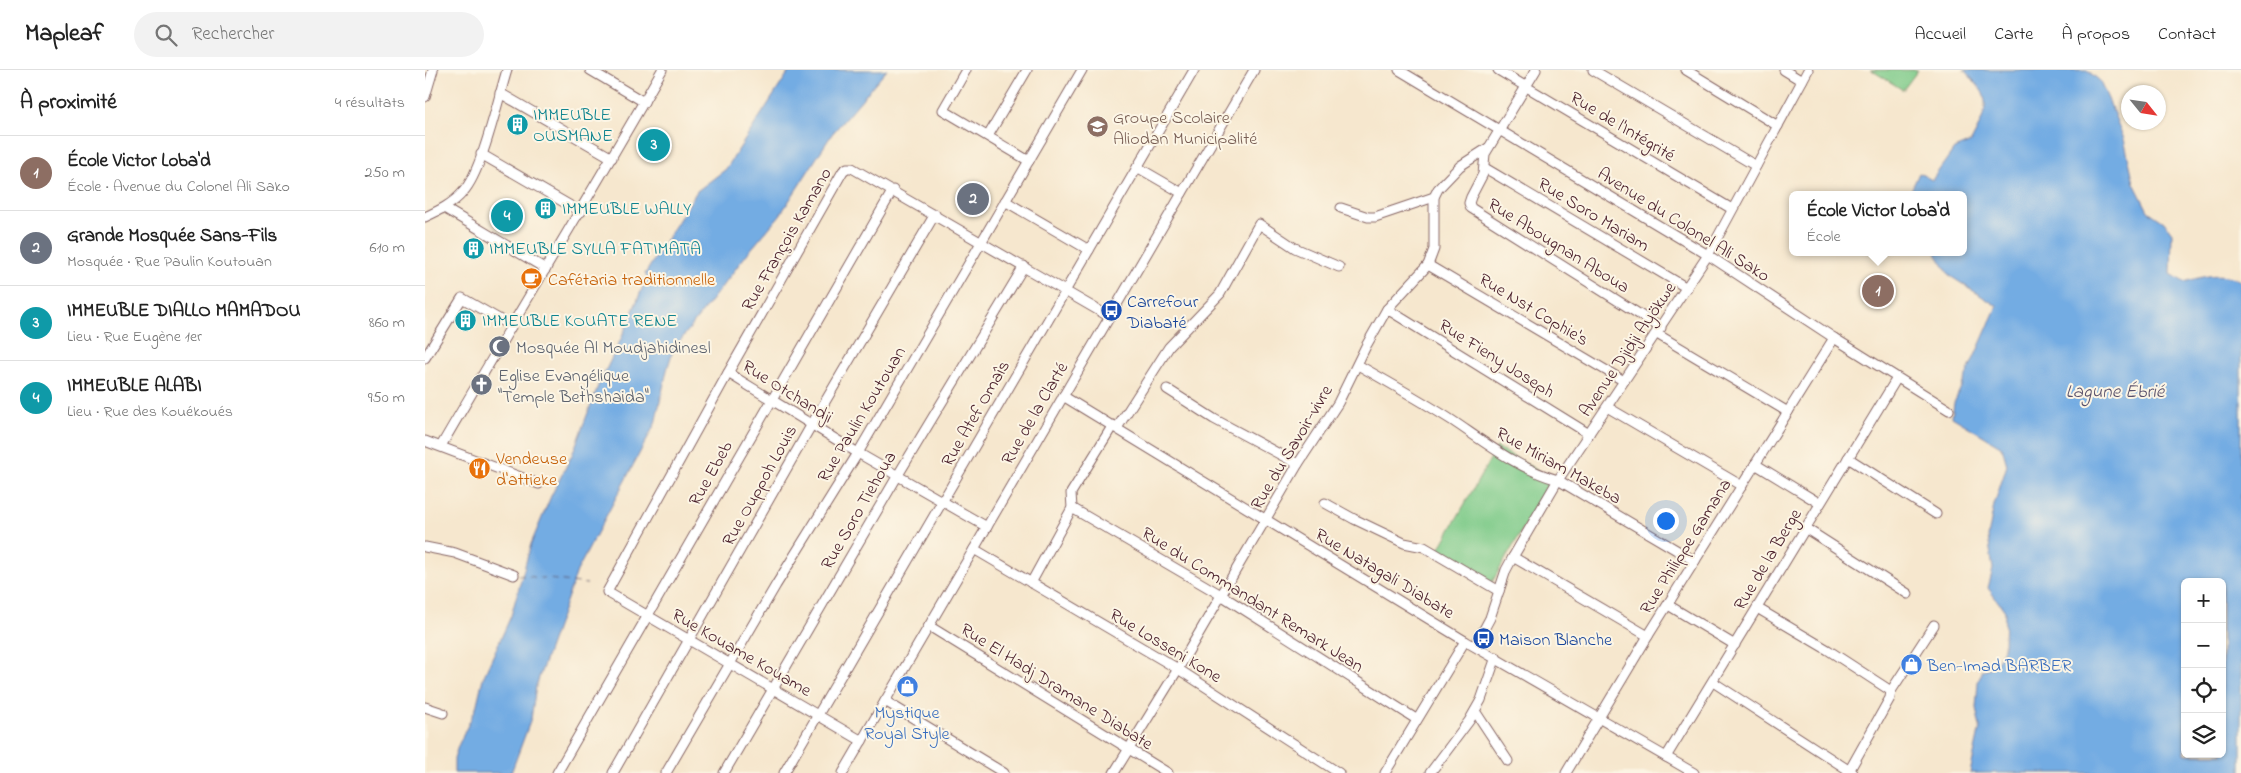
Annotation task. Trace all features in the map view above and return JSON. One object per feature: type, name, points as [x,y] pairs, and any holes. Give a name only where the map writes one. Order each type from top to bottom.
[{"type":"street","points":[[425,97],[433,70]]},
{"type":"street","points":[[425,218],[444,208],[465,191],[477,169],[507,70]]},
{"type":"street","points":[[589,70],[644,102]]},
{"type":"street","points":[[441,446],[511,326],[581,212],[663,70]]},
{"type":"street","points":[[966,70],[943,110],[1029,161]]},
{"type":"street","points":[[988,136],[1027,70]]},
{"type":"street","name":"Rue Paulin Koutouan","points":[[665,773],[858,452],[1082,70]]},
{"type":"street","name":"Rue Atef Omaîs","points":[[783,773],[1194,70]]},
{"type":"street","name":"Rue de la Clarté","points":[[843,773],[1254,70]]},
{"type":"street","name":"Avenue du Colonel Ali Sako","points":[[1399,70],[1708,255],[1834,338],[1949,410]]},
{"type":"street","name":"Rue de l'Intégrité","points":[[1498,70],[1732,209]]},
{"type":"street","name":"Rue Abougnan Aboua","points":[[1536,70],[1488,148],[1484,158],[1485,168],[1469,203],[1471,208],[1659,331]]},
{"type":"street","points":[[1593,70],[1756,166]]},
{"type":"street","points":[[1685,70],[1778,126]]},
{"type":"street","points":[[1784,70],[1802,81]]},
{"type":"street","name":"Avenue Djidji Ayökwe","points":[[1475,646],[1490,618],[1513,557],[1559,480],[1708,255],[1808,70]]},
{"type":"street","points":[[500,93],[612,158]]},
{"type":"street","points":[[1341,208],[1368,217],[1375,217],[1434,197],[1447,178],[1460,166],[1488,148]]},
{"type":"street","points":[[481,154],[581,212]]},
{"type":"street","points":[[1137,167],[1182,193]]},
{"type":"street","name":"Rue François Kamano","points":[[607,592],[728,372],[843,171],[847,168],[852,168],[893,190],[1110,316]]},
{"type":"street","name":"Rue Soro Mariam","points":[[1485,168],[1687,288]]},
{"type":"street","name":"Rue Ebeb","points":[[557,773],[770,400],[893,190]]},
{"type":"street","name":"Rue du Savoir-vivre","points":[[1113,773],[1178,669],[1299,464],[1338,403],[1387,308],[1428,265],[1434,249],[1434,197]]},
{"type":"street","points":[[1005,201],[1089,250]]},
{"type":"street","points":[[444,208],[546,269]]},
{"type":"street","name":"Rue Ouppoh Louis","points":[[613,773],[812,424],[935,214]]},
{"type":"street","points":[[1031,583],[1072,508],[1071,493],[1169,347],[1220,294],[1259,224],[1295,248],[1339,267]]},
{"type":"street","name":"Rue Nst Cophie's","points":[[1428,265],[1624,381]]},
{"type":"street","name":"Rue Soro Tiehoua","points":[[724,773],[898,474],[1024,266]]},
{"type":"street","points":[[425,358],[462,298],[511,326]]},
{"type":"street","name":"Rue Fieny Joseph","points":[[1387,308],[1589,434]]},
{"type":"street","points":[[1659,331],[1788,412]]},
{"type":"street","name":"Rue Philippe Gamana","points":[[1566,773],[1648,636],[1834,338]]},
{"type":"street","name":"Rue Miriam Makeba","points":[[1358,365],[1430,406],[1520,466],[1559,480],[1695,561]]},
{"type":"street","name":"Rue Otchandji","points":[[728,372],[770,400],[987,527]]},
{"type":"street","name":"Rue de la Berge","points":[[1666,757],[1713,682],[1819,503],[1849,458],[1897,378]]},
{"type":"street","points":[[1167,389],[1214,419],[1299,464]]},
{"type":"street","name":"Rue Natagali Diabate","points":[[1063,396],[1465,641],[1496,657],[1694,773]]},
{"type":"street","points":[[1607,407],[1742,486]]},
{"type":"street","points":[[425,441],[539,484]]},
{"type":"street","points":[[1849,458],[1937,514]]},
{"type":"street","points":[[1755,464],[1819,503]]},
{"type":"street","points":[[1325,503],[1404,543],[1424,547],[1499,590]]},
{"type":"street","name":"Rue du Commandant Remark Jean","points":[[1072,508],[1221,595],[1416,719]]},
{"type":"street","points":[[1805,528],[1908,594]]},
{"type":"street","points":[[425,547],[429,546],[455,553],[514,574]]},
{"type":"street","name":"Rue Losseni Kone","points":[[974,549],[1178,669],[1339,773]]},
{"type":"street","points":[[1513,557],[1648,636]]},
{"type":"street","name":"Rue Kouame Kouame","points":[[607,592],[862,741]]},
{"type":"street","points":[[1668,604],[1735,645]]},
{"type":"street","points":[[1757,608],[1828,650],[1891,691]]},
{"type":"street","points":[[1713,682],[1851,772],[1890,698],[1891,691],[1933,625]]},
{"type":"street","name":"Rue El Hadj Dramane Diabate","points":[[929,626],[1168,773]]},
{"type":"street","points":[[1385,773],[1465,641]]},
{"type":"street","points":[[1430,773],[1475,711],[1489,682],[1496,657]]},
{"type":"street","points":[[885,701],[1003,773]]},
{"type":"street","points":[[425,707],[443,713]]},
{"type":"street","points":[[1475,711],[1508,761]]},
{"type":"green space","points":[[1871,70],[1918,70],[1903,90]]},
{"type":"green space","points":[[1497,447],[1552,479],[1491,584],[1437,553]]},
{"type":"water","points":[[790,70],[887,70],[832,134],[780,215],[747,254],[673,350],[655,424],[577,571],[536,686],[531,719],[511,773],[454,773],[454,759],[458,746],[476,708],[483,678],[511,616],[531,544],[551,496],[572,455],[598,386],[621,339],[647,277],[645,274],[697,191],[726,169]]},
{"type":"water","name":"Lagune Ébrié","points":[[1964,70],[2087,70],[2100,81],[2108,99],[2124,139],[2134,183],[2148,211],[2164,222],[2172,233],[2171,274],[2184,282],[2206,276],[2220,275],[2241,281],[2241,773],[1970,773],[1980,727],[1976,708],[1978,682],[1983,670],[1995,666],[2004,646],[2005,611],[1988,588],[1993,569],[1988,537],[1994,505],[2007,465],[2002,447],[1952,417],[1954,403],[1997,306],[1950,276],[1938,256],[1967,256],[1967,191],[1911,191],[1919,173],[1932,180],[1954,149],[1971,142],[1984,114],[1985,102],[1983,93]]},
{"type":"ferry route","points":[[518,575],[587,584]]},
{"type":"place","name":"IMMEUBLE OUSMANE","points":[[517,124]]},
{"type":"place","name":"Groupe Scolaire Aliodan Municipalité","points":[[1097,127]]},
{"type":"place","name":"IMMEUBLE DIALLO MAMADOU","points":[[654,145]]},
{"type":"place","name":"Grande Mosquée Sans-Fils","points":[[973,199]]},
{"type":"place","name":"IMMEUBLE WALLY","points":[[546,208]]},
{"type":"place","name":"IMMEUBLE ALABI","points":[[507,216]]},
{"type":"place","name":"IMMEUBLE SYLLA FATIMATA","points":[[473,248]]},
{"type":"place","name":"Cafétaria traditionnelle","points":[[532,279]]},
{"type":"place","name":"École Victor Loba'd","points":[[1878,291]]},
{"type":"place","name":"Carrefour Diabaté","points":[[1111,311]]},
{"type":"place","name":"IMMEUBLE KOUATE RENE","points":[[466,320]]},
{"type":"place","name":"Mosquée Al Moudjahidinesl","points":[[500,347]]},
{"type":"place","name":"Eglise Evangélique \"Temple Bethshaida\"","points":[[482,385]]},
{"type":"place","name":"Vendeuse d'attieke","points":[[480,468]]},
{"type":"place","name":"Maison Blanche","points":[[1483,639]]},
{"type":"place","name":"Ben-Imad BARBER","points":[[1911,665]]},
{"type":"place","name":"Mystique Royal Style","points":[[907,687]]}]
